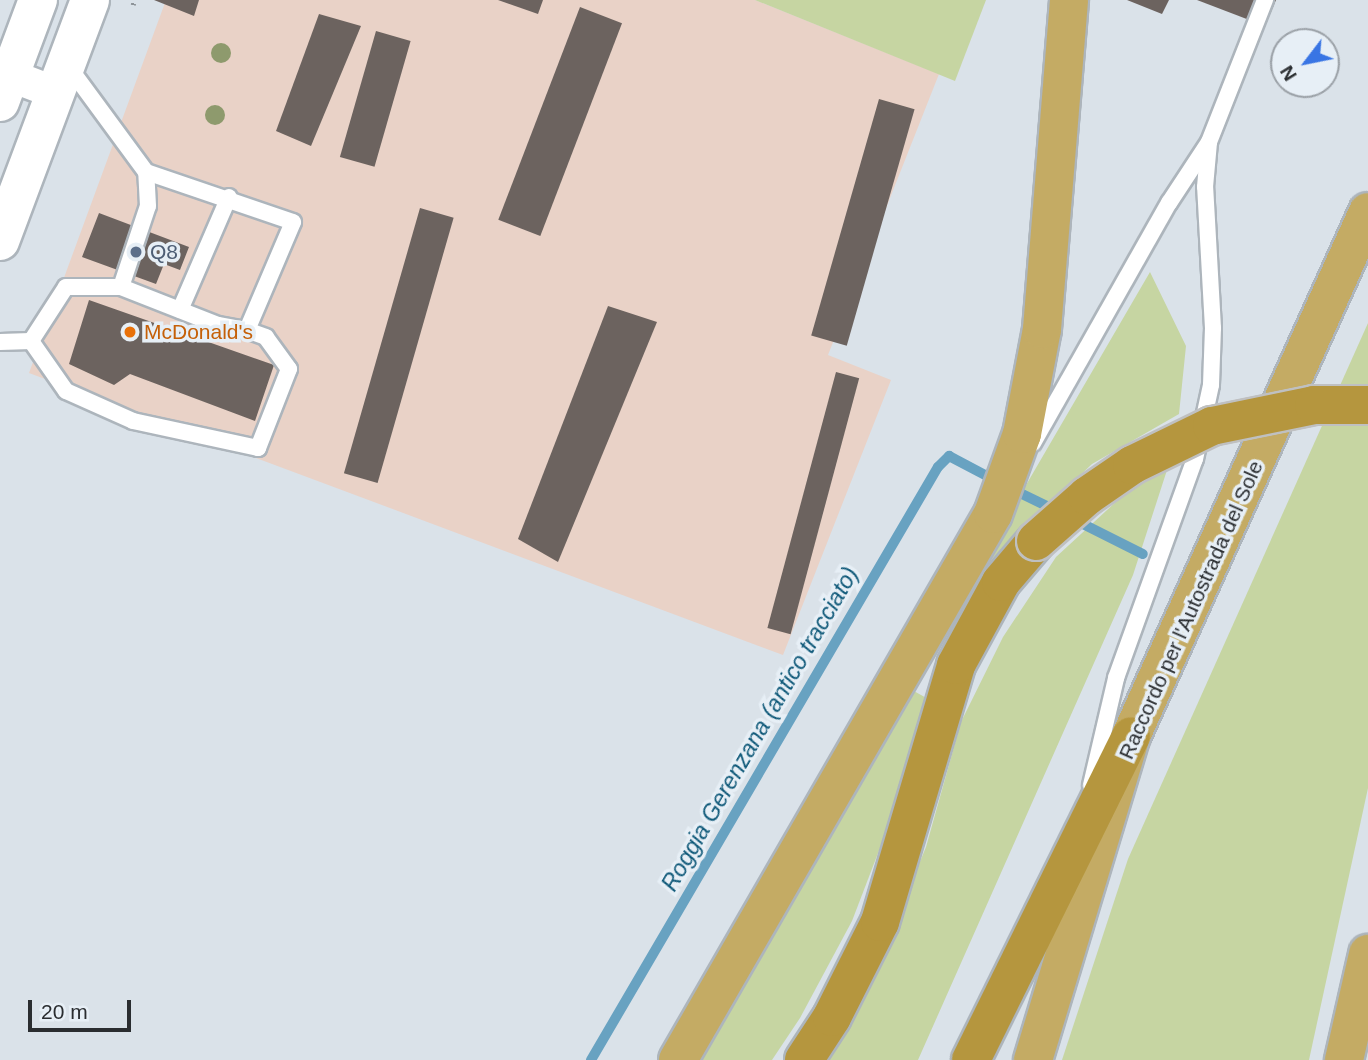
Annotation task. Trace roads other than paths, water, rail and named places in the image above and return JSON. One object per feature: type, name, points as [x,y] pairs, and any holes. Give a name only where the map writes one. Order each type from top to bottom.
[{"type":"highway","points":[[678,1060],[993,514],[1022,434],[1042,329],[1069,0]]},
{"type":"highway","name":"Raccordo per l'Autostrada del Sole","points":[[1033,1060],[1131,736],[1368,212]]},
{"type":"highway","points":[[804,1060],[832,1017],[880,922],[957,665],[1002,582],[1036,541],[1087,496],[1132,465],[1212,426],[1314,405],[1368,405]]},
{"type":"highway","points":[[971,1060],[1131,736]]},
{"type":"highway","points":[[1343,1060],[1368,954]]},
{"type":"street","points":[[5,89],[38,0]]},
{"type":"street","points":[[0,241],[90,0]]},
{"type":"street","points":[[5,89],[62,79]]},
{"type":"lane","points":[[993,514],[1169,203],[1209,142],[1265,0]]},
{"type":"lane","points":[[62,79],[146,172],[229,197],[293,222],[247,330]]},
{"type":"lane","points":[[1076,848],[1116,678],[1195,459],[1211,385],[1213,328],[1205,187],[1209,142]]},
{"type":"lane","points":[[121,287],[148,206],[146,172]]},
{"type":"lane","points":[[180,310],[229,197]]},
{"type":"lane","points":[[66,287],[121,287],[218,325],[247,330],[266,337],[289,369],[258,448],[132,421],[66,391],[31,341],[66,287]]},
{"type":"lane","points":[[0,342],[31,341]]},
{"type":"waterway","name":"Roggia Gerenzana (antico tracciato)","points":[[591,1060],[938,467],[949,456],[985,475]]},
{"type":"waterway","name":"Roggia Gerenzana (antico tracciato)","points":[[1020,493],[1059,512]]},
{"type":"waterway","name":"Roggia Gerenzana (antico tracciato)","points":[[1073,519],[1143,554]]},
{"type":"place","name":"Q8","points":[[136,252]]},
{"type":"place","name":"McDonald's","points":[[130,332]]}]
